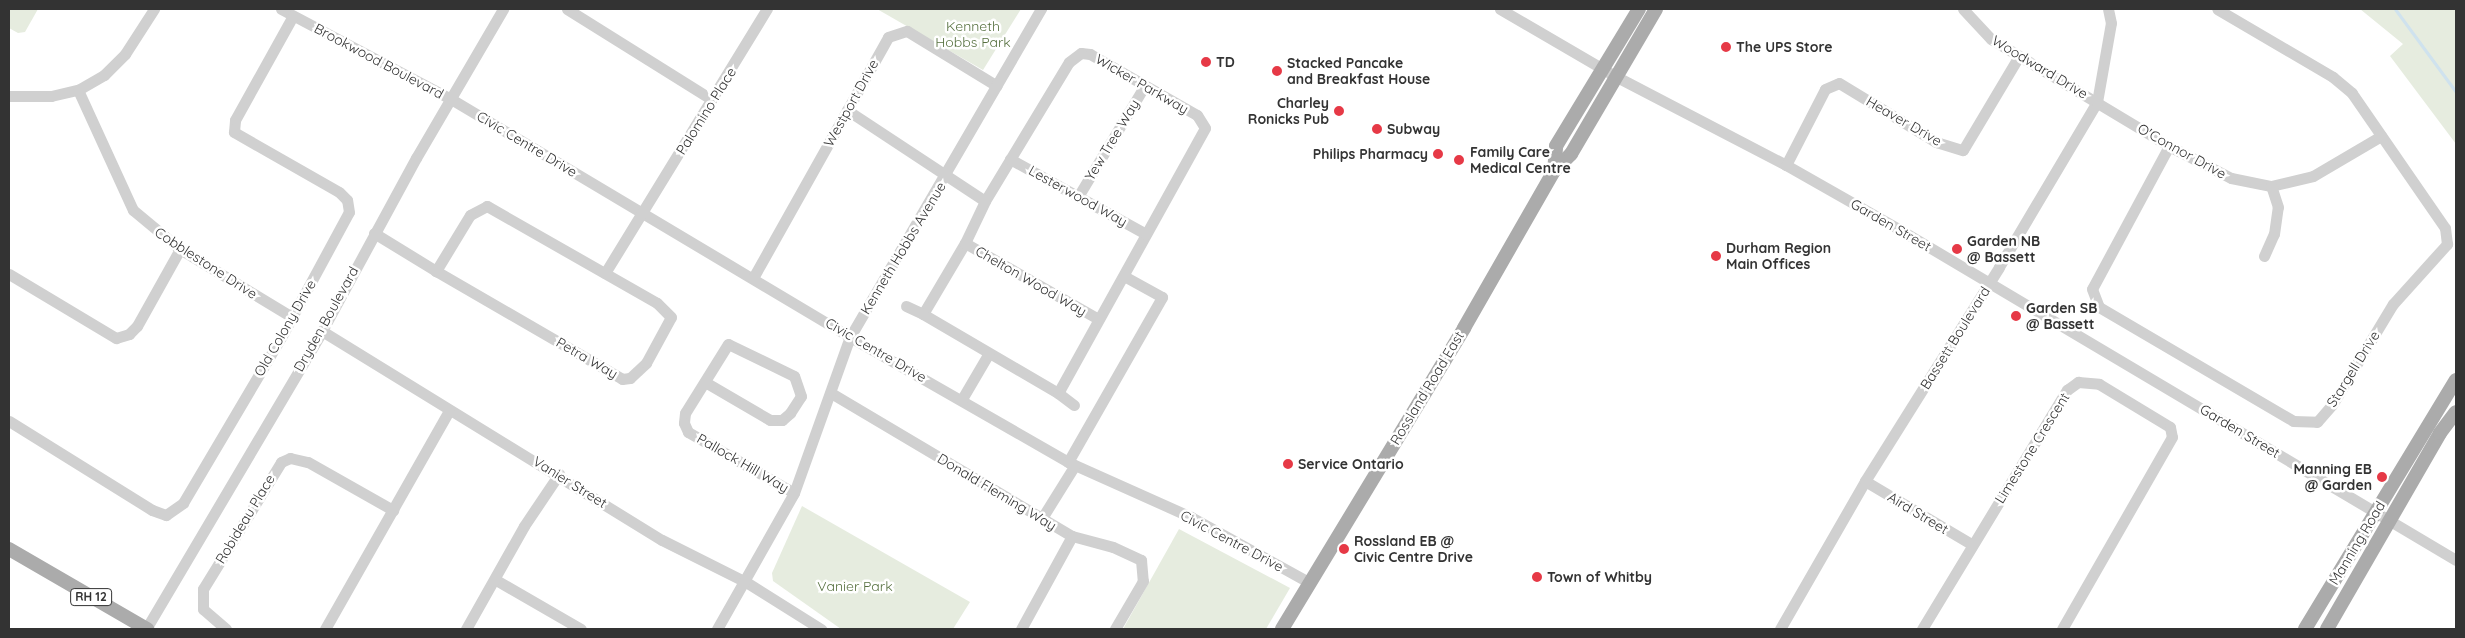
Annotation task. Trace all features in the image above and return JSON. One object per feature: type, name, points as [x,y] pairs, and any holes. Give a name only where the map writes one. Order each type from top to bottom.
[{"type":"main road","name":"Rossland Road East","points":[[1554,171],[1556,146],[1604,69],[1638,9]]},
{"type":"main road","name":"Rossland Road East","points":[[1282,629],[1464,328],[1554,171],[1571,154],[1656,9]]},
{"type":"main road","name":"Manning Road","points":[[2305,629],[2456,380]]},
{"type":"main road","name":"Manning Road","points":[[2327,629],[2440,433],[2456,412]]},
{"type":"main road","name":"RH 12","points":[[9,549],[147,629]]},
{"type":"street","points":[[9,96],[51,96],[78,90],[104,75],[125,54],[154,9]]},
{"type":"street","name":"Brookwood Boulevard","points":[[281,9],[451,99]]},
{"type":"street","name":"Dryden Boulevard","points":[[147,629],[322,331],[374,233],[503,9]]},
{"type":"street","points":[[567,9],[711,99]]},
{"type":"street","name":"Palomino Place","points":[[643,212],[711,99],[746,48],[767,9]]},
{"type":"street","name":"Kenneth Hobbs Avenue","points":[[717,629],[746,582],[794,493],[832,393],[850,337],[947,174],[1041,9]]},
{"type":"street","name":"Garden Street","points":[[1500,9],[1617,77],[1786,164],[1990,282],[2456,560]]},
{"type":"street","name":"Woodward Drive","points":[[1963,9],[1991,39],[2097,102]]},
{"type":"street","name":"Bassett Boulevard","points":[[1780,629],[1865,481],[1990,282],[2097,102],[2111,24],[2108,9]]},
{"type":"street","name":"Stargell Drive","points":[[2169,146],[2092,288],[2098,307],[2293,421],[2317,422],[2332,404],[2393,304],[2447,244],[2445,228],[2352,93],[2333,77],[2217,9]]},
{"type":"street","name":"Old Colony Drive","points":[[9,421],[152,510],[166,515],[183,503],[292,317],[349,212],[347,200],[339,192],[234,132],[235,120],[294,16]]},
{"type":"street","name":"Westport Drive","points":[[752,278],[888,37],[907,31],[997,86]]},
{"type":"street","name":"Wicker Parkway","points":[[922,314],[964,243],[985,201],[1074,55],[1090,54],[1197,115],[1206,128],[1058,393]]},
{"type":"street","name":"Heaver Drive","points":[[1786,164],[1825,89],[1839,83],[1936,142],[1963,150],[2019,56]]},
{"type":"street","name":"Yew Tree Way","points":[[1079,195],[1145,85]]},
{"type":"street","name":"Cobblestone Drive","points":[[78,90],[132,210],[180,249],[292,317]]},
{"type":"street","name":"Civic Centre Drive","points":[[451,99],[850,337],[1072,463],[1190,517],[1310,583]]},
{"type":"street","name":"O'Connor Drive","points":[[2097,102],[2169,146],[2231,178],[2271,186],[2313,176],[2382,136]]},
{"type":"street","points":[[847,110],[947,174],[985,201]]},
{"type":"street","name":"Lesterwood Way","points":[[1010,159],[1079,195],[1146,234]]},
{"type":"street","points":[[2264,256],[2274,234],[2278,207],[2271,186]]},
{"type":"street","name":"Petra Way","points":[[374,233],[436,271],[622,379],[630,378],[646,363],[671,317],[657,303],[487,206],[470,215],[436,271]]},
{"type":"street","points":[[605,273],[643,212]]},
{"type":"street","name":"Chelton Wood Way","points":[[964,243],[1098,319]]},
{"type":"street","points":[[9,274],[116,338],[129,334],[137,326],[180,249]]},
{"type":"street","points":[[1042,518],[1162,297],[1124,276]]},
{"type":"street","points":[[906,306],[1058,393],[1074,405]]},
{"type":"street","name":"Vanier Street","points":[[322,331],[450,411],[559,474],[662,540],[746,582],[813,627]]},
{"type":"street","name":"Pallock Hill Way","points":[[704,382],[770,420],[782,420],[790,413],[801,396],[794,376],[728,344],[704,382],[685,413],[684,423],[688,432],[794,493]]},
{"type":"street","points":[[962,399],[989,353]]},
{"type":"street","name":"Limestone Crescent","points":[[1922,629],[1971,544],[2067,390],[2078,382],[2099,384],[2170,427],[2172,437],[2062,629]]},
{"type":"street","name":"Donald Fleming Way","points":[[832,393],[1072,536],[1021,629]]},
{"type":"street","points":[[324,629],[450,411]]},
{"type":"street","name":"Robideau Place","points":[[226,629],[202,609],[203,589],[281,462],[290,458],[308,462],[393,510]]},
{"type":"street","points":[[466,629],[496,580],[524,526],[559,474]]},
{"type":"street","name":"Aird Street","points":[[1865,481],[1971,544]]},
{"type":"street","points":[[1072,536],[1113,548],[1141,560],[1143,581],[1115,629]]},
{"type":"street","points":[[496,580],[581,629]]},
{"type":"green space","points":[[9,9],[38,9],[25,32],[18,33],[9,28]]},
{"type":"green space","name":"Kenneth Hobbs Park","points":[[877,9],[1021,9],[983,70]]},
{"type":"green space","points":[[2360,9],[2456,9],[2456,144],[2390,56],[2403,44]]},
{"type":"green space","name":"Vanier Park","points":[[802,506],[970,602],[953,629],[841,629],[773,581],[772,573]]},
{"type":"green space","points":[[1179,529],[1290,588],[1266,629],[1123,629]]},
{"type":"waterway","points":[[2395,9],[2456,92]]},
{"type":"place","name":"The UPS Store","points":[[1726,47]]},
{"type":"place","name":"TD","points":[[1206,62]]},
{"type":"place","name":"Stacked Pancake and Breakfast House","points":[[1277,71]]},
{"type":"place","name":"Charley Ronicks Pub","points":[[1339,111]]},
{"type":"place","name":"Subway","points":[[1377,129]]},
{"type":"place","name":"Philips Pharmacy","points":[[1438,154]]},
{"type":"place","name":"Family Care Medical Centre","points":[[1459,160]]},
{"type":"place","name":"Garden NB @ Bassett","points":[[1957,249]]},
{"type":"place","name":"Durham Region Main Offices","points":[[1716,256]]},
{"type":"place","name":"Garden SB @ Bassett","points":[[2016,316]]},
{"type":"place","name":"Service Ontario","points":[[1288,464]]},
{"type":"place","name":"Manning EB @ Garden","points":[[2382,477]]},
{"type":"place","name":"Rossland EB @ Civic Centre Drive","points":[[1344,549]]},
{"type":"place","name":"Town of Whitby","points":[[1537,577]]}]
